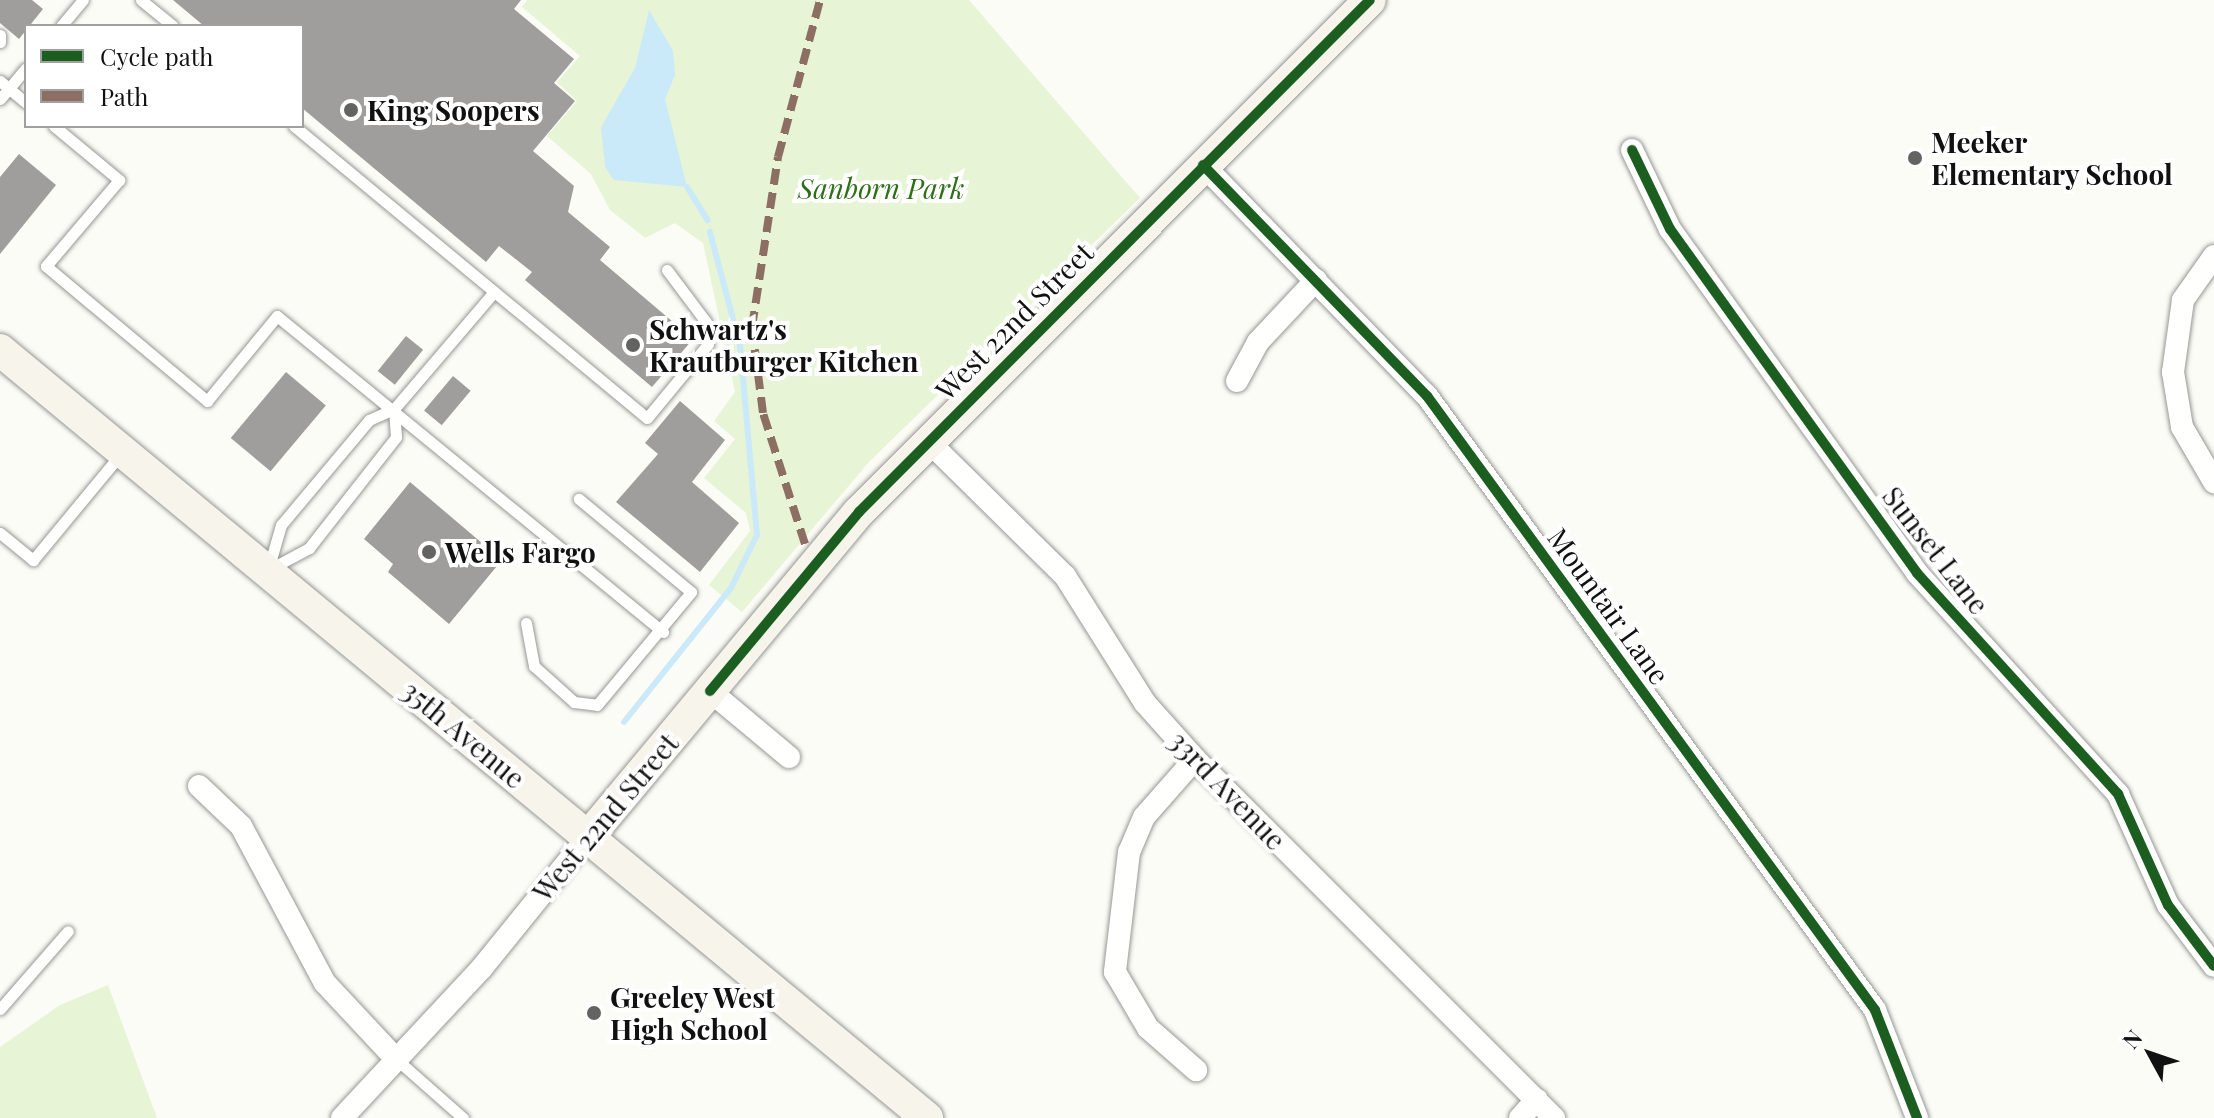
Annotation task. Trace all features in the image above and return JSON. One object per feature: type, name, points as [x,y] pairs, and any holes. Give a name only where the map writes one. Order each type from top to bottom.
[{"type":"main road","name":"West 22nd Street","points":[[588,837],[710,691],[928,441],[1370,0]]},
{"type":"main road","name":"35th Avenue","points":[[0,350],[927,1118]]},
{"type":"street","name":"Sunset Lane","points":[[1632,150],[1670,229],[1917,573],[2118,794],[2168,905],[2214,966]]},
{"type":"street","name":"Mountair Lane","points":[[1203,165],[1427,396],[1875,1010],[1917,1118]]},
{"type":"street","points":[[2214,256],[2183,300],[2175,328],[2182,427],[2214,482]]},
{"type":"street","points":[[1237,381],[1258,342],[1316,280]]},
{"type":"street","name":"33rd Avenue","points":[[928,441],[1065,576],[1145,703],[1195,759],[1554,1118]]},
{"type":"street","points":[[710,691],[789,757]]},
{"type":"street","points":[[1195,759],[1144,817],[1129,852],[1115,972],[1148,1028],[1196,1070]]},
{"type":"street","points":[[199,786],[241,826],[325,983],[395,1058]]},
{"type":"street","name":"West 22nd Street","points":[[342,1118],[481,969],[588,837]]},
{"type":"street","points":[[1520,1118],[1537,1099]]},
{"type":"lane","points":[[63,24],[83,0]]},
{"type":"lane","points":[[141,0],[171,24]]},
{"type":"lane","points":[[0,35],[0,42]]},
{"type":"lane","points":[[0,99],[4,85],[24,70]]},
{"type":"lane","points":[[4,85],[24,101]]},
{"type":"lane","points":[[56,128],[119,180],[46,266],[207,401],[277,316],[663,632]]},
{"type":"lane","points":[[296,128],[647,418],[708,344],[706,322],[667,270]]},
{"type":"lane","points":[[268,570],[281,525],[369,420],[394,409],[494,292]]},
{"type":"lane","points":[[268,570],[309,548],[396,437],[394,409]]},
{"type":"lane","points":[[0,533],[33,560],[123,451]]},
{"type":"lane","points":[[526,623],[534,666],[585,706],[620,684],[691,592],[579,499]]},
{"type":"lane","points":[[0,1009],[68,931]]},
{"type":"lane","points":[[395,1058],[463,1118]]},
{"type":"green space","name":"Sanborn Park","points":[[527,0],[969,0],[1140,198],[869,462],[742,612],[709,585],[750,531],[746,513],[704,478],[735,439],[714,421],[735,392],[703,243],[675,223],[645,238],[610,210],[591,174],[547,136],[577,101],[557,82],[580,56],[522,7]]},
{"type":"green space","points":[[108,985],[157,1118],[0,1118],[0,1047],[60,1005]]},
{"type":"water","points":[[649,10],[673,51],[675,75],[665,99],[687,187],[614,180],[605,167],[601,127],[635,68]]},
{"type":"building","points":[[0,0],[32,0],[43,9],[31,24],[24,24],[24,33],[19,39],[0,23]]},
{"type":"building","points":[[173,0],[521,0],[514,9],[574,59],[554,83],[575,101],[533,151],[574,186],[568,212],[610,247],[600,260],[693,339],[652,387],[525,280],[532,272],[499,246],[486,262],[304,110],[304,24],[202,24]]},
{"type":"building","points":[[19,154],[56,185],[0,254],[0,177]]},
{"type":"building","points":[[406,336],[423,350],[395,385],[378,371]]},
{"type":"building","points":[[286,372],[326,405],[271,471],[231,438]]},
{"type":"building","points":[[453,376],[471,391],[442,425],[424,410]]},
{"type":"building","points":[[680,401],[725,440],[692,482],[739,523],[700,572],[616,502],[658,454],[645,443]]},
{"type":"building","points":[[410,482],[502,560],[449,624],[388,572],[393,564],[364,539]]},
{"type":"waterway","points":[[687,187],[708,220]]},
{"type":"waterway","points":[[624,722],[731,588],[757,535],[740,345],[710,232]]},
{"type":"marked path","points":[[805,544],[763,413],[752,327],[778,157],[820,0]]},
{"type":"cycle path","points":[[710,691],[859,512],[1370,0]]},
{"type":"cycle path","points":[[1632,150],[1670,229],[1917,573],[2118,794],[2168,905],[2214,966]]},
{"type":"cycle path","points":[[1203,165],[1427,396],[1875,1010],[1917,1118]]},
{"type":"place","name":"King Soopers","points":[[351,110]]},
{"type":"place","name":"Meeker Elementary School","points":[[1915,158]]},
{"type":"place","name":"Schwartz's Krautburger Kitchen","points":[[633,345]]},
{"type":"place","name":"Wells Fargo","points":[[429,552]]},
{"type":"place","name":"Greeley West High School","points":[[594,1013]]}]
